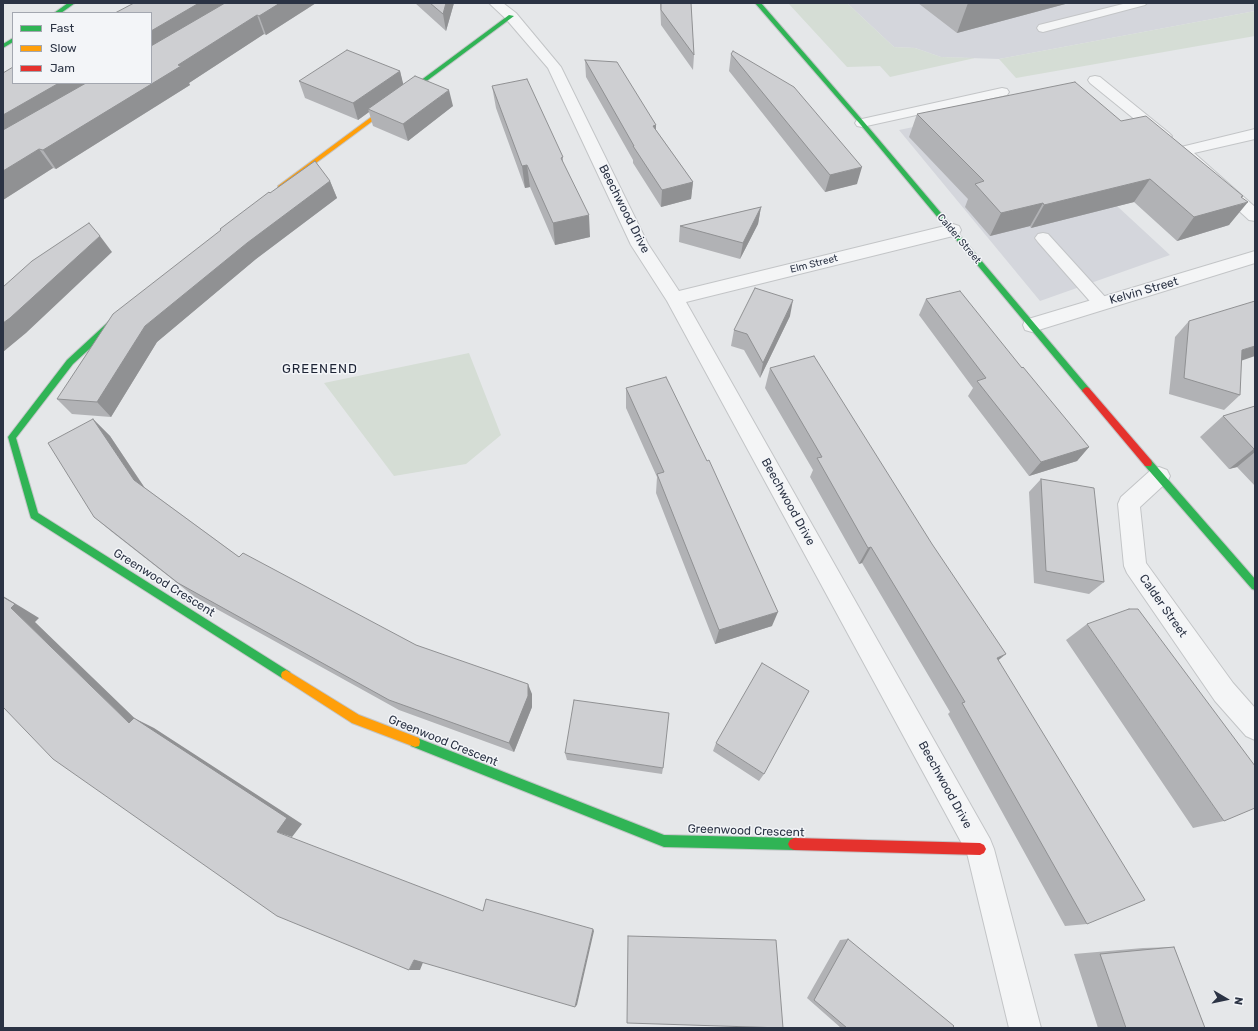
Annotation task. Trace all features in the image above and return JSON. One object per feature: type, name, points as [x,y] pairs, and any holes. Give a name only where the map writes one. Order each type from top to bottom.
[{"type":"street","points":[[58,12],[72,3]]},
{"type":"street","name":"Calder Street","points":[[758,3],[953,230],[1159,476],[1255,586]]},
{"type":"street","points":[[271,193],[429,78],[503,10]]},
{"type":"street","name":"Beechwood Drive","points":[[503,10],[554,67],[640,245],[675,298],[980,849],[1025,1028]]},
{"type":"street","points":[[3,46],[12,41]]},
{"type":"street","points":[[1095,80],[1182,151],[1255,216]]},
{"type":"street","points":[[1182,151],[1255,134]]},
{"type":"street","name":"Elm Street","points":[[675,298],[953,230]]},
{"type":"street","name":"Kelvin Street","points":[[1032,325],[1255,257]]},
{"type":"street","name":"Greenwood Crescent","points":[[129,308],[70,362],[8,438],[34,515],[356,719],[664,841],[980,849]]},
{"type":"street","name":"Calder Street","points":[[1159,476],[1129,504],[1135,566],[1224,692],[1255,727]]},
{"type":"lane","points":[[1043,28],[1141,3]]},
{"type":"lane","points":[[862,123],[1002,92]]},
{"type":"lane","points":[[1043,238],[1101,303]]},
{"type":"shaded area","points":[[788,3],[847,3],[894,47],[915,48],[941,57],[975,58],[890,77],[880,66],[847,67]]},
{"type":"shaded area","points":[[847,3],[1255,3],[1255,11],[999,59],[941,57],[915,48],[894,47]]},
{"type":"shaded area","points":[[1255,11],[1255,36],[1016,78],[999,59]]},
{"type":"shaded area","points":[[1010,107],[1170,255],[1040,301],[899,130]]},
{"type":"shaded area","points":[[469,353],[501,435],[466,464],[394,476],[324,383]]},
{"type":"building","points":[[134,3],[199,3],[152,30],[152,12],[117,12]]},
{"type":"building","points":[[225,3],[280,3],[259,16],[257,15],[178,65],[181,66],[152,84],[152,45]]},
{"type":"building","points":[[430,3],[446,3],[443,14]]},
{"type":"building","points":[[661,3],[691,3],[694,55],[661,10]]},
{"type":"building","points":[[347,50],[400,71],[353,103],[299,81]]},
{"type":"building","points":[[733,51],[794,87],[862,167],[830,175],[731,54]]},
{"type":"building","points":[[585,60],[617,62],[656,125],[653,126],[693,182],[662,190],[633,146]]},
{"type":"building","points":[[12,68],[12,84],[57,84],[3,115],[3,73]]},
{"type":"building","points":[[415,76],[449,90],[403,124],[368,109]]},
{"type":"building","points":[[527,79],[563,157],[561,158],[589,215],[553,223],[527,165],[522,166],[492,86]]},
{"type":"building","points":[[1075,82],[1121,121],[1146,116],[1243,196],[1241,197],[1248,202],[1194,217],[1150,179],[1044,205],[1043,203],[1001,213],[975,184],[984,181],[917,114]]},
{"type":"building","points":[[84,84],[151,84],[43,150],[39,149],[3,171],[3,130]]},
{"type":"building","points":[[315,161],[330,181],[247,243],[145,326],[97,402],[57,399],[113,314],[221,230],[220,229],[269,192],[270,193]]},
{"type":"building","points":[[761,207],[743,243],[680,226]]},
{"type":"building","points":[[89,223],[100,236],[3,323],[3,287],[32,261]]},
{"type":"building","points":[[755,288],[793,300],[763,363],[747,334],[734,330]]},
{"type":"building","points":[[960,291],[1022,368],[1023,367],[1089,447],[1041,462],[977,381],[986,378],[926,299]]},
{"type":"building","points":[[1255,301],[1255,346],[1242,350],[1240,395],[1184,378],[1189,321]]},
{"type":"building","points":[[814,356],[932,544],[1006,654],[997,658],[1145,900],[1087,924],[962,703],[965,702],[871,547],[868,548],[817,458],[822,457],[770,368]]},
{"type":"building","points":[[666,377],[707,461],[709,460],[778,612],[719,630],[657,474],[664,472],[626,388]]},
{"type":"building","points":[[1255,406],[1255,448],[1254,449],[1223,416]]},
{"type":"building","points":[[93,419],[134,480],[239,557],[243,553],[416,645],[528,684],[528,696],[509,743],[389,700],[178,583],[94,517],[48,443]]},
{"type":"building","points":[[1041,479],[1094,488],[1104,582],[1046,571]]},
{"type":"building","points":[[3,597],[15,604],[11,608],[129,723],[134,718],[287,818],[277,832],[483,911],[486,899],[593,929],[575,1007],[414,960],[409,970],[277,916],[53,759],[3,707]]},
{"type":"building","points":[[1129,609],[1138,609],[1255,766],[1255,808],[1224,821],[1087,624]]},
{"type":"building","points":[[762,663],[809,691],[764,774],[716,743]]},
{"type":"building","points":[[574,700],[669,713],[663,768],[565,753]]},
{"type":"building","points":[[628,936],[776,940],[783,1028],[627,1023]]},
{"type":"building","points":[[848,939],[954,1026],[952,1028],[847,1028],[814,1000]]},
{"type":"building","points":[[1174,947],[1205,1028],[1126,1028],[1100,954]]},
{"type":"traffic: fast","points":[[58,12],[72,3]]},
{"type":"traffic: fast","points":[[758,3],[862,123],[1086,390]]},
{"type":"traffic: fast","points":[[391,105],[511,16]]},
{"type":"traffic: fast","points":[[3,46],[12,41]]},
{"type":"traffic: fast","points":[[122,314],[70,362],[12,437],[34,515],[286,675]]},
{"type":"traffic: fast","points":[[1148,463],[1255,586]]},
{"type":"traffic: fast","points":[[415,742],[664,841],[794,844]]},
{"type":"traffic: slow","points":[[280,187],[391,105]]},
{"type":"traffic: slow","points":[[286,675],[356,719],[415,742]]},
{"type":"traffic: jam","points":[[1086,390],[1148,463]]},
{"type":"traffic: jam","points":[[794,844],[980,849]]},
{"type":"district","name":"GREENEND","points":[[320,369]]}]
